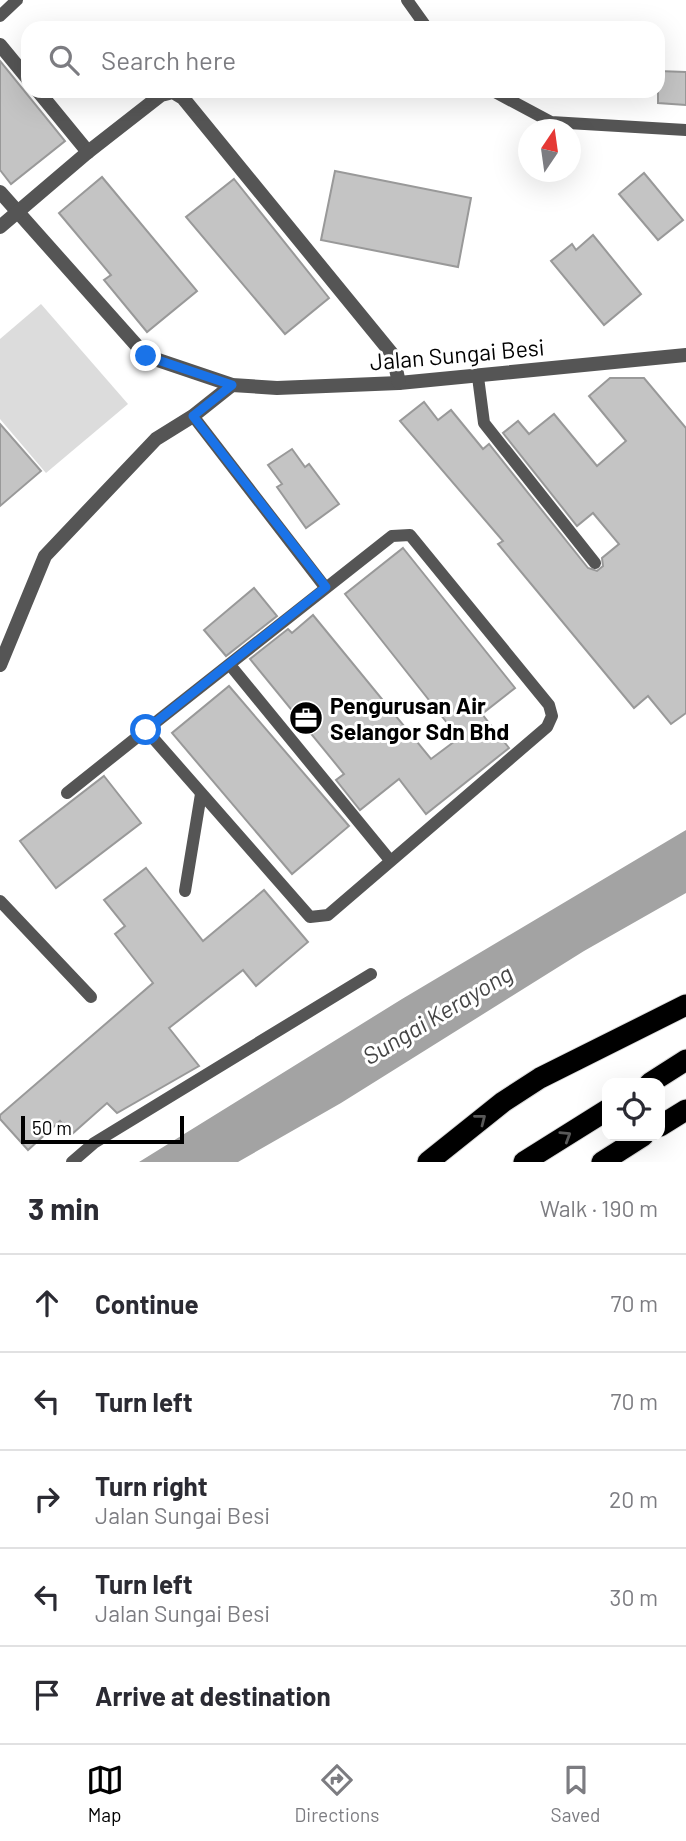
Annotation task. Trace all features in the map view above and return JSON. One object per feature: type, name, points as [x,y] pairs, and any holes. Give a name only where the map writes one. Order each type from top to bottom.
[{"type":"highway","points":[[428,1162],[503,1102],[540,1078],[686,1005]]},
{"type":"highway","points":[[658,1078],[686,1060]]},
{"type":"highway","points":[[665,1123],[686,1110]]},
{"type":"highway","points":[[524,1162],[602,1113]]},
{"type":"highway","points":[[602,1162],[635,1141]]},
{"type":"street","points":[[0,45],[21,70]]},
{"type":"street","points":[[44,98],[88,152]]},
{"type":"street","points":[[0,227],[88,152],[157,98]]},
{"type":"street","points":[[183,98],[393,355],[398,383]]},
{"type":"street","name":"Jalan Sungai Besi","points":[[0,191],[146,356],[232,385],[277,388],[398,383],[686,355]]},
{"type":"street","points":[[0,665],[45,556],[156,439],[193,416],[232,385]]},
{"type":"lane","points":[[0,16],[17,0]]},
{"type":"lane","points":[[407,0],[422,21]]},
{"type":"lane","points":[[507,98],[551,122],[686,130]]},
{"type":"lane","points":[[478,377],[484,422],[595,563]]},
{"type":"lane","points":[[193,416],[326,587]]},
{"type":"lane","points":[[67,793],[146,730],[230,666],[392,536],[410,535],[549,705],[552,716],[547,727],[389,859],[328,915],[310,917],[146,730]]},
{"type":"lane","points":[[230,666],[389,859]]},
{"type":"lane","points":[[185,891],[201,794]]},
{"type":"lane","points":[[0,901],[91,998]]},
{"type":"lane","points":[[72,1162],[118,1129],[371,974]]},
{"type":"shaded area","points":[[41,304],[128,404],[46,473],[0,419],[0,339]]},
{"type":"water","name":"Sungai Kerayong","points":[[686,830],[686,893],[584,951],[341,1103],[238,1162],[139,1162],[402,999]]},
{"type":"building","points":[[0,61],[21,87],[21,98],[30,98],[65,141],[11,184],[0,170]]},
{"type":"building","points":[[665,71],[686,72],[686,105],[658,103],[658,98],[665,98]]},
{"type":"building","points":[[335,171],[471,198],[458,267],[321,240]]},
{"type":"building","points":[[644,173],[683,220],[658,240],[619,194]]},
{"type":"building","points":[[102,177],[197,291],[147,332],[104,280],[111,275],[59,213]]},
{"type":"building","points":[[234,179],[329,298],[285,334],[186,217]]},
{"type":"building","points":[[593,235],[641,294],[604,325],[551,261],[572,244],[576,250]]},
{"type":"building","points":[[610,378],[644,378],[686,428],[686,713],[671,724],[648,696],[634,708],[498,544],[503,541],[400,421],[424,402],[438,420],[451,410],[483,449],[489,444],[588,568],[597,571],[603,566],[602,558],[619,544],[593,513],[577,526],[503,433],[518,421],[529,434],[554,414],[597,466],[626,441],[589,396]]},
{"type":"building","points":[[0,424],[41,471],[0,506]]},
{"type":"building","points":[[292,449],[305,467],[309,464],[339,504],[306,528],[277,487],[282,484],[268,465]]},
{"type":"building","points":[[403,548],[515,688],[482,714],[509,748],[426,814],[399,779],[360,810],[336,780],[344,774],[250,659],[288,629],[292,633],[313,615],[431,759],[459,738],[345,594]]},
{"type":"building","points":[[254,588],[277,616],[226,656],[204,630]]},
{"type":"building","points":[[229,686],[349,826],[292,874],[172,733]]},
{"type":"building","points":[[104,776],[141,823],[56,888],[20,841]]},
{"type":"building","points":[[146,868],[203,941],[264,890],[308,942],[256,986],[243,970],[169,1028],[199,1066],[117,1113],[107,1103],[72,1134],[60,1121],[28,1150],[0,1119],[0,1115],[153,983],[115,934],[125,926],[104,900]]},
{"type":"place","name":"Pengurusan Air Selangor Sdn Bhd","points":[[306,718]]},
{"type":"route","points":[[146,356],[232,385],[193,416],[326,587],[230,666],[146,730]]}]
